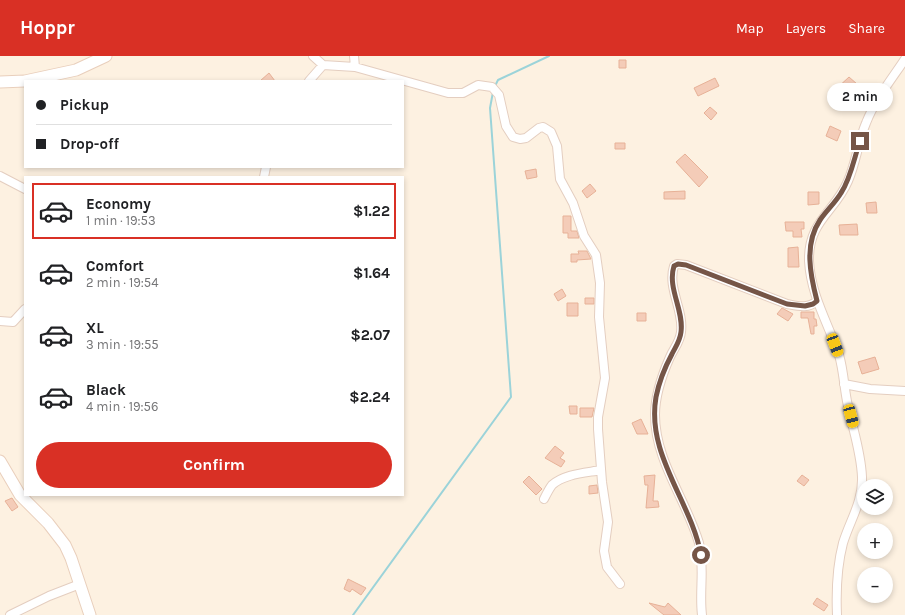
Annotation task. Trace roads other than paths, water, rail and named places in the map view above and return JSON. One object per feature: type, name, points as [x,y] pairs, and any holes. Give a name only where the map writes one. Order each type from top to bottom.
[{"type":"street","points":[[30,80],[76,70],[106,56]]},
{"type":"street","points":[[313,56],[323,65],[355,67],[402,80]]},
{"type":"street","points":[[354,56],[355,67]]},
{"type":"street","points":[[837,615],[838,570],[843,544],[861,499],[862,488],[859,451],[838,355],[817,301],[809,261],[810,244],[816,227],[845,187],[871,109],[905,59]]},
{"type":"street","points":[[310,80],[323,65]]},
{"type":"street","points":[[0,82],[24,81]]},
{"type":"street","points":[[404,81],[448,93],[463,93],[478,85],[494,88],[499,95],[506,126],[513,137],[520,140],[526,138],[539,128],[543,127],[547,128],[555,139],[560,179],[573,203],[584,236],[596,255],[600,283],[599,324],[605,378],[598,417],[601,470],[608,522],[604,551],[607,567],[620,584]]},
{"type":"street","points":[[0,176],[24,188]]},
{"type":"street","points":[[702,615],[702,564],[699,543],[666,465],[656,433],[656,397],[663,373],[679,342],[681,331],[680,309],[672,275],[674,266],[678,264],[686,265],[787,304],[805,306],[813,304],[817,301]]},
{"type":"street","points":[[0,321],[13,322],[24,310]]},
{"type":"street","points":[[844,384],[877,390],[905,391]]},
{"type":"street","points":[[0,461],[20,495],[48,523],[65,545],[90,615]]},
{"type":"street","points":[[544,499],[551,486],[557,482],[577,474],[601,470]]},
{"type":"street","points":[[10,615],[49,596],[80,584]]},
{"type":"waterway","points":[[495,86],[498,80],[549,56]]},
{"type":"waterway","points":[[353,615],[511,397],[490,108],[493,92]]}]
